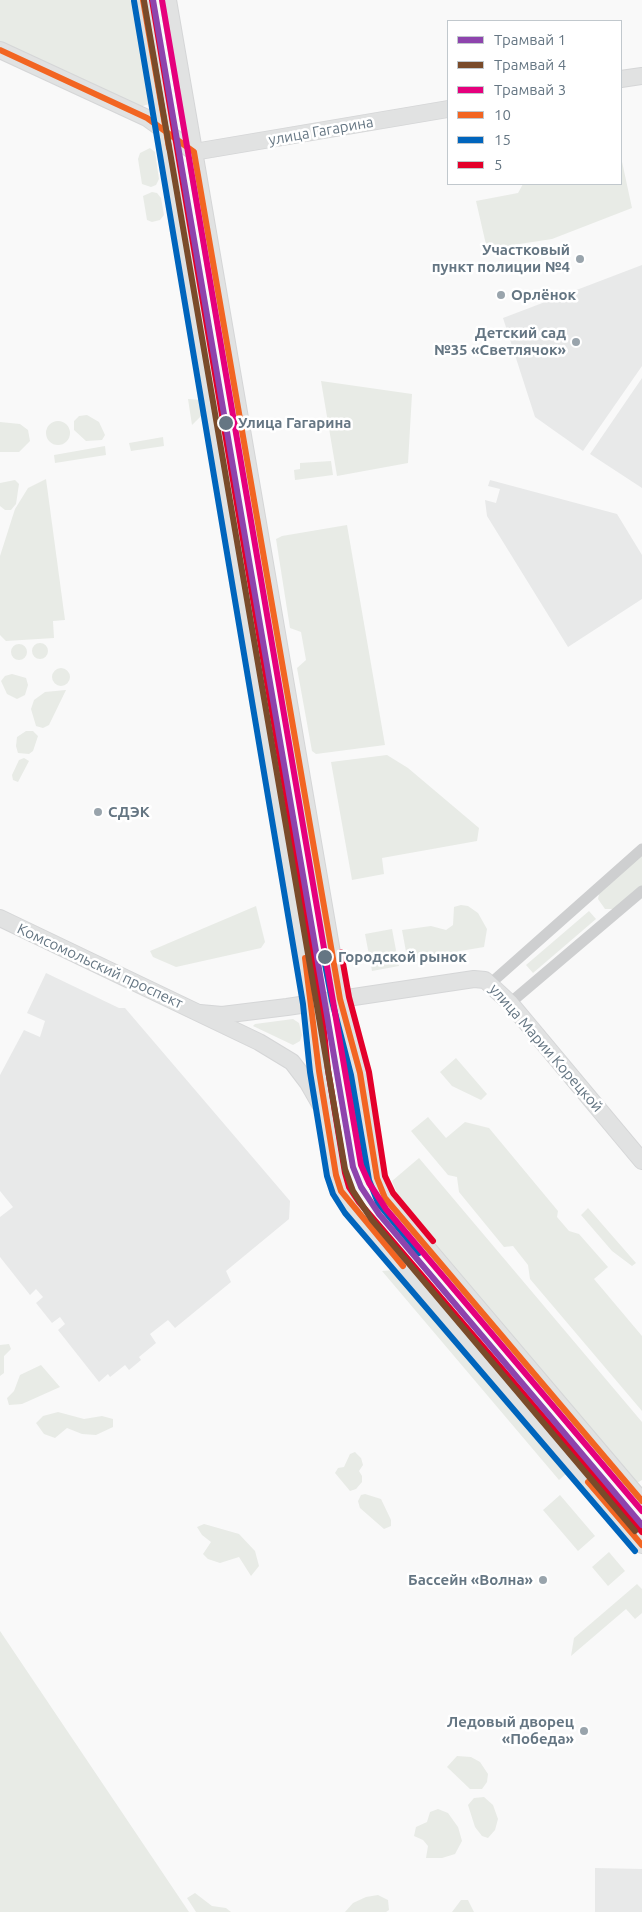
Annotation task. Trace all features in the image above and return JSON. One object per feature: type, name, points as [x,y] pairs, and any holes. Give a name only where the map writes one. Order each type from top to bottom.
[{"type":"main road","points":[[143,0],[312,1004],[319,1071],[336,1175],[341,1191],[352,1207],[642,1544]]},
{"type":"main road","points":[[168,0],[340,999],[360,1073],[377,1178],[385,1198],[642,1501]]},
{"type":"main road","points":[[0,50],[147,118],[194,152]]},
{"type":"main road","points":[[622,79],[642,76]]},
{"type":"main road","name":"улица Гагарина","points":[[194,152],[447,109]]},
{"type":"main road","name":"Комсомольский проспект","points":[[0,918],[259,1042],[292,1062],[308,1083],[326,1114]]},
{"type":"main road","name":"улица Марии Корецкой","points":[[312,1004],[474,980],[491,982],[642,1161]]},
{"type":"main road","name":"Комсомольский проспект","points":[[200,1013],[222,1015],[312,1004]]},
{"type":"street","points":[[491,982],[642,849]]},
{"type":"street","points":[[510,1003],[642,891]]},
{"type":"shaded area","points":[[0,0],[138,0],[152,93],[149,104],[140,107],[0,43]]},
{"type":"shaded area","points":[[150,148],[155,152],[159,179],[156,185],[151,187],[142,184],[138,159],[140,153]]},
{"type":"shaded area","points":[[622,162],[632,208],[552,239],[487,249],[476,201],[518,193],[522,185],[622,185]]},
{"type":"shaded area","points":[[152,192],[157,193],[161,198],[164,215],[160,220],[152,222],[147,220],[143,196]]},
{"type":"shaded area","name":"Детский сад №35 «Светлячок»","points":[[642,265],[642,366],[583,451],[535,417],[503,318]]},
{"type":"shaded area","points":[[642,378],[642,488],[590,454]]},
{"type":"shaded area","points":[[321,381],[412,394],[408,463],[337,476]]},
{"type":"shaded area","points":[[188,399],[201,400],[203,414],[192,425]]},
{"type":"shaded area","points":[[87,415],[99,422],[105,435],[102,440],[86,441],[74,430],[74,421],[79,416]]},
{"type":"shaded area","points":[[58,421],[66,425],[70,433],[66,441],[58,445],[50,441],[46,433],[50,425]]},
{"type":"shaded area","points":[[0,422],[20,424],[28,430],[30,441],[19,452],[0,452]]},
{"type":"shaded area","points":[[163,437],[164,446],[131,451],[129,443]]},
{"type":"shaded area","points":[[105,446],[106,455],[55,463],[54,455]]},
{"type":"shaded area","points":[[331,461],[333,475],[295,480],[294,470],[300,469],[300,463]]},
{"type":"shaded area","points":[[46,479],[65,620],[53,621],[54,638],[6,641],[0,635],[0,556],[15,509],[28,488]]},
{"type":"shaded area","points":[[15,480],[19,484],[16,504],[11,510],[5,510],[0,506],[0,483]]},
{"type":"shaded area","points":[[490,480],[617,514],[642,555],[642,599],[568,647],[487,516],[485,500],[496,503],[500,489],[488,486]]},
{"type":"shaded area","points":[[347,525],[385,745],[316,754],[312,751],[297,668],[306,660],[301,632],[290,628],[276,539],[282,536]]},
{"type":"shaded area","points":[[40,643],[48,651],[40,659],[32,651]]},
{"type":"shaded area","points":[[19,644],[25,646],[27,652],[25,658],[19,660],[13,658],[11,652],[13,646]]},
{"type":"shaded area","points":[[61,668],[67,671],[70,677],[67,683],[61,686],[55,683],[52,677],[55,671]]},
{"type":"shaded area","points":[[12,674],[26,678],[28,685],[25,695],[17,699],[7,694],[1,681],[5,676]]},
{"type":"shaded area","points":[[66,690],[49,725],[43,728],[36,726],[31,709],[34,700],[45,692]]},
{"type":"shaded area","points":[[26,731],[33,731],[38,736],[33,751],[29,754],[18,753],[16,746],[17,737]]},
{"type":"shaded area","points":[[387,755],[408,768],[479,828],[477,841],[382,858],[384,874],[352,880],[331,762]]},
{"type":"shaded area","points":[[24,758],[29,761],[18,782],[13,780],[12,775],[19,760]]},
{"type":"shaded area","points":[[642,855],[642,886],[614,909],[605,909],[598,899],[599,894]]},
{"type":"shaded area","points":[[256,906],[265,942],[261,948],[176,967],[153,957],[150,951]]},
{"type":"shaded area","points":[[468,906],[478,913],[487,929],[484,947],[413,959],[407,957],[402,930],[431,926],[446,930],[453,925],[454,907]]},
{"type":"shaded area","points":[[589,911],[596,919],[533,973],[526,965]]},
{"type":"shaded area","points":[[392,929],[399,966],[372,971],[365,934]]},
{"type":"shaded area","points":[[46,973],[119,1008],[125,1008],[290,1201],[289,1219],[226,1271],[231,1282],[175,1328],[168,1320],[150,1334],[156,1343],[139,1357],[141,1360],[129,1370],[125,1365],[110,1377],[108,1374],[99,1382],[58,1330],[65,1324],[60,1317],[52,1323],[36,1303],[43,1297],[36,1289],[30,1295],[0,1257],[0,1217],[13,1207],[0,1191],[0,1075],[24,1030],[40,1037],[45,1021],[27,1013]]},
{"type":"shaded area","points":[[293,1019],[299,1023],[302,1035],[300,1041],[293,1045],[253,1026],[255,1024]]},
{"type":"shaded area","points":[[456,1058],[487,1094],[481,1100],[452,1086],[440,1072]]},
{"type":"shaded area","points":[[428,1117],[446,1138],[465,1122],[489,1128],[558,1211],[557,1217],[569,1231],[579,1234],[608,1267],[594,1279],[642,1336],[642,1411],[530,1279],[528,1265],[513,1246],[504,1247],[459,1192],[457,1177],[448,1175],[411,1131]]},
{"type":"shaded area","points":[[419,1158],[642,1422],[642,1480],[635,1484],[419,1232],[423,1227],[397,1193],[392,1181]]},
{"type":"shaded area","points":[[588,1208],[636,1263],[632,1266],[612,1251],[581,1215]]},
{"type":"shaded area","points":[[394,1270],[567,1473],[559,1480],[382,1271]]},
{"type":"shaded area","points":[[9,1344],[11,1349],[4,1356],[4,1373],[0,1376],[0,1345]]},
{"type":"shaded area","points":[[41,1365],[60,1387],[22,1404],[9,1405],[7,1398],[14,1391],[20,1375]]},
{"type":"shaded area","points":[[58,1412],[84,1419],[102,1416],[113,1419],[113,1427],[96,1435],[82,1434],[67,1428],[55,1438],[44,1434],[36,1423],[43,1416]]},
{"type":"shaded area","points":[[355,1452],[361,1458],[363,1465],[359,1471],[362,1476],[362,1482],[356,1489],[350,1491],[335,1473],[338,1468],[344,1467],[350,1454]]},
{"type":"shaded area","points":[[365,1494],[381,1499],[391,1520],[391,1526],[384,1529],[360,1508],[358,1501],[361,1495]]},
{"type":"shaded area","points":[[560,1495],[595,1536],[578,1551],[543,1510]]},
{"type":"shaded area","points":[[204,1524],[239,1534],[255,1551],[259,1566],[251,1576],[239,1557],[220,1563],[208,1559],[203,1554],[211,1542],[202,1535],[197,1527]]},
{"type":"shaded area","points":[[609,1552],[625,1571],[608,1586],[592,1567]]},
{"type":"shaded area","points":[[637,1584],[642,1589],[642,1613],[635,1619],[626,1609],[571,1656],[574,1638]]},
{"type":"shaded area","points":[[0,1631],[189,1912],[0,1912]]},
{"type":"shaded area","points":[[457,1756],[471,1757],[480,1762],[488,1774],[487,1782],[482,1789],[470,1789],[447,1767]]},
{"type":"shaded area","points":[[484,1797],[493,1805],[498,1819],[495,1830],[488,1838],[482,1836],[475,1827],[468,1805],[474,1798]]},
{"type":"shaded area","points":[[438,1809],[448,1813],[458,1827],[462,1841],[455,1854],[442,1858],[426,1858],[428,1846],[423,1840],[414,1836],[416,1827],[427,1822],[430,1812]]},
{"type":"shaded area","points":[[595,1868],[642,1869],[642,1912],[595,1912]]},
{"type":"shaded area","points":[[195,1893],[212,1906],[226,1908],[231,1912],[196,1912],[187,1898]]},
{"type":"shaded area","points":[[378,1895],[388,1900],[389,1910],[386,1912],[345,1912],[353,1903],[366,1897]]},
{"type":"shaded area","points":[[461,1900],[468,1900],[474,1912],[452,1912]]},
{"type":"tram line","name":"1","points":[[153,0],[353,1167],[361,1187],[379,1214],[642,1525]]},
{"type":"tram line","name":"3","points":[[162,0],[361,1165],[369,1183],[386,1209],[642,1511]]},
{"type":"tram line","name":"4","points":[[144,1],[345,1169],[353,1191],[372,1220],[635,1531]]},
{"type":"transit line","name":"10","points":[[143,0],[169,148]]},
{"type":"transit line","name":"5","points":[[152,0],[321,1002],[328,1070],[349,1187],[359,1202],[642,1532]]},
{"type":"transit line","name":"15","points":[[134,1],[303,1004],[310,1072],[327,1176],[333,1194],[345,1213],[635,1551]]},
{"type":"transit line","name":"10","points":[[0,50],[147,118],[194,152],[340,999],[360,1073],[377,1178],[385,1198],[642,1501]]},
{"type":"transit line","name":"5","points":[[341,952],[349,997],[369,1072],[385,1176],[393,1193],[433,1241]]},
{"type":"transit line","name":"15","points":[[323,954],[332,1001],[351,1075],[369,1180],[378,1203],[419,1253]]},
{"type":"transit line","name":"10","points":[[305,958],[319,1071],[336,1175],[341,1191],[403,1266]]},
{"type":"transit line","name":"10","points":[[588,1482],[642,1545]]},
{"type":"place","name":"Участковый пункт полиции №4","points":[[580,259]]},
{"type":"place","name":"Орлёнок","points":[[501,295]]},
{"type":"place","name":"Детский сад №35 «Светлячок»","points":[[576,342]]},
{"type":"place","name":"Улица Гагарина","points":[[226,423]]},
{"type":"place","name":"СДЭК","points":[[98,812]]},
{"type":"place","name":"Городской рынок","points":[[325,957]]},
{"type":"place","name":"Бассейн «Волна»","points":[[543,1580]]},
{"type":"place","name":"Ледовый дворец «Победа»","points":[[584,1731]]}]
